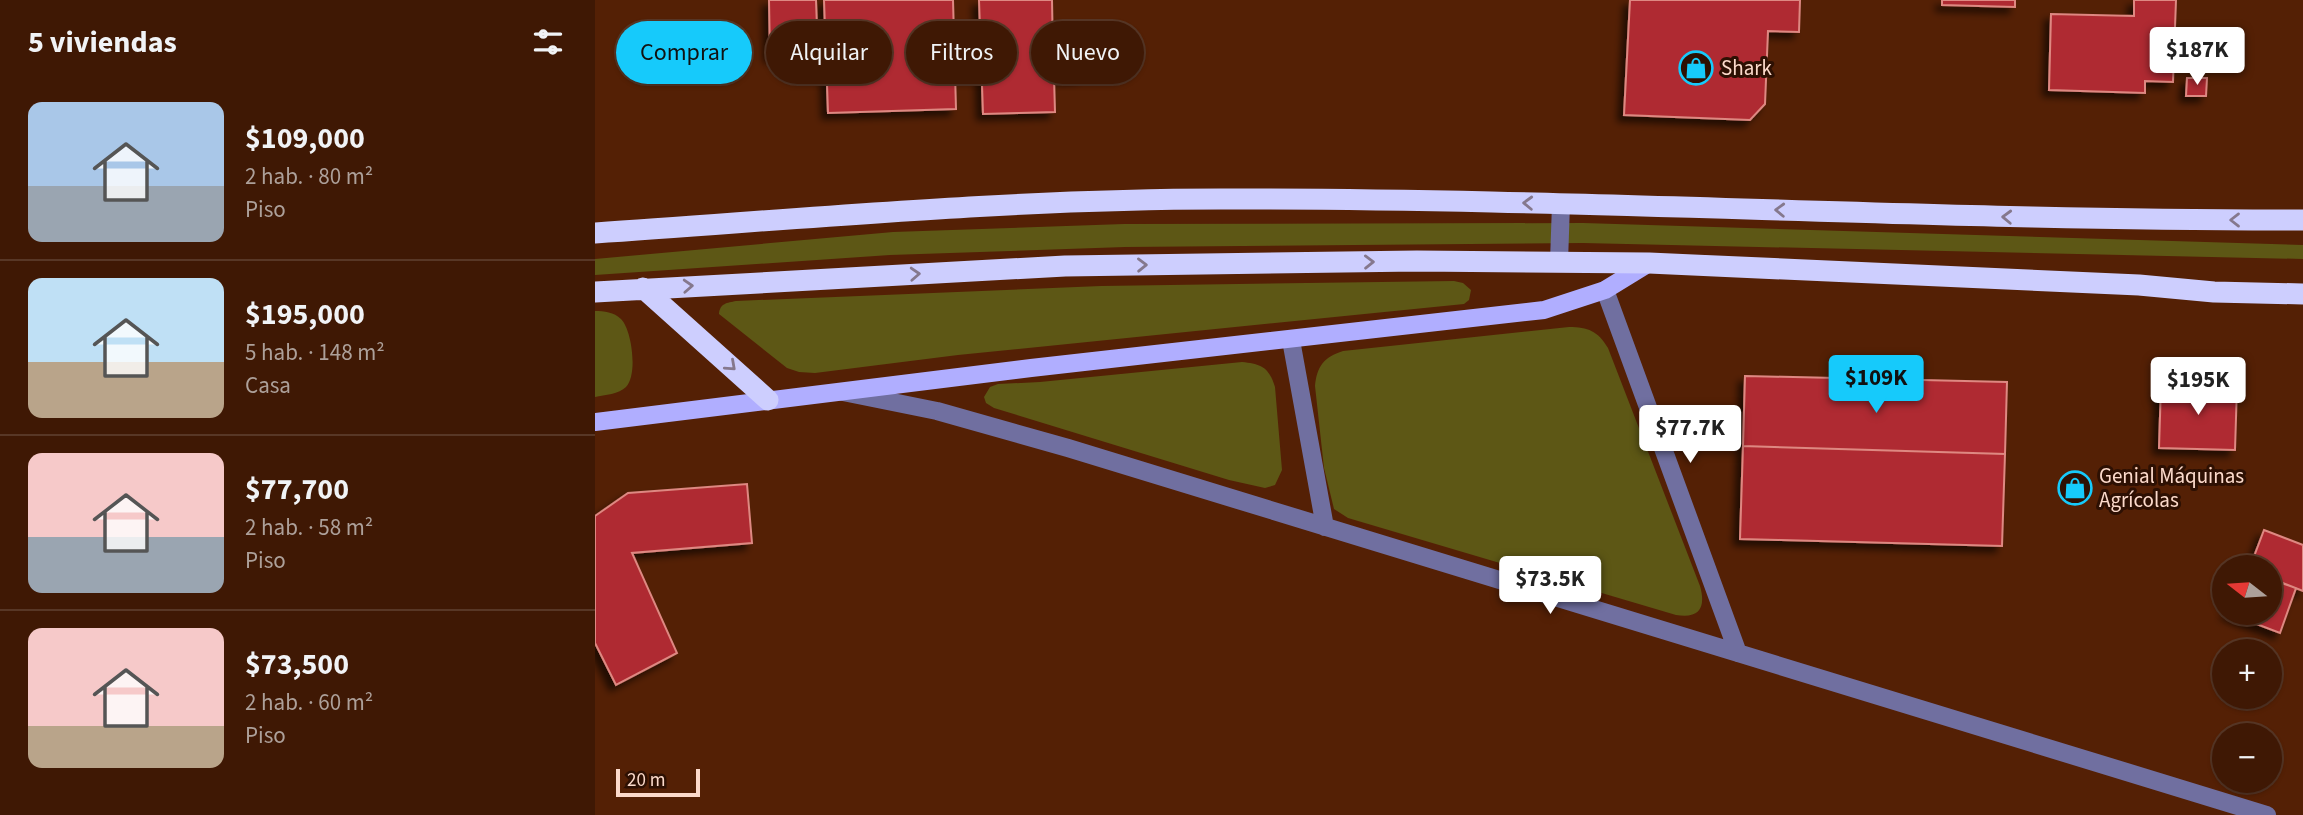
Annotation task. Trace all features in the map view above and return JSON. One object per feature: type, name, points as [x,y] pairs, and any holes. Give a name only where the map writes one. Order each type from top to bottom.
[{"type":"highway","points":[[595,233],[930,208],[1218,198],[1561,204],[2134,220],[2303,220]]},
{"type":"highway","points":[[595,292],[1065,266],[1417,261],[1649,264],[2303,294]]},
{"type":"highway","points":[[2139,285],[2211,280],[2303,280]]},
{"type":"highway","points":[[643,288],[768,400]]},
{"type":"main road","points":[[595,422],[1031,368],[1544,310],[1605,290],[1649,264]]},
{"type":"street","points":[[1559,262],[1561,204]]},
{"type":"street","points":[[1605,290],[1738,653]]},
{"type":"street","points":[[1291,340],[1325,527]]},
{"type":"street","points":[[840,392],[937,411],[1068,448],[2267,815]]},
{"type":"shaded area","points":[[1583,223],[2303,245],[2303,259],[1583,243],[1125,247],[890,255],[595,275],[595,259],[893,232],[1124,224]]},
{"type":"shaded area","points":[[1463,283],[1471,290],[1469,300],[1464,304],[958,355],[815,373],[787,368],[719,314],[722,306],[736,301],[1101,286]]},
{"type":"shaded area","points":[[595,311],[612,313],[621,319],[631,342],[633,363],[630,381],[626,387],[616,393],[595,397]]},
{"type":"shaded area","points":[[1569,327],[1592,331],[1608,348],[1700,586],[1702,600],[1696,613],[1676,615],[1348,518],[1334,509],[1324,468],[1315,386],[1320,368],[1326,359],[1343,351]]},
{"type":"shaded area","points":[[1242,362],[1254,364],[1267,371],[1275,387],[1282,470],[1275,485],[1265,488],[1229,480],[994,408],[986,403],[984,397],[990,387],[998,384]]},
{"type":"building","points":[[769,0],[816,0],[817,21],[769,21]]},
{"type":"building","points":[[824,0],[953,0],[954,21],[906,21],[906,84],[955,84],[956,109],[828,113],[827,84],[892,84],[892,21],[825,21]]},
{"type":"building","points":[[979,0],[1052,0],[1052,21],[1031,21],[1031,84],[1054,84],[1055,112],[983,114],[982,84],[1017,84],[1017,21],[980,21]]},
{"type":"building","name":"Shark","points":[[1630,0],[1800,0],[1799,32],[1768,31],[1765,104],[1750,120],[1624,115]]},
{"type":"building","points":[[1942,0],[2015,0],[2015,7],[1942,5]]},
{"type":"building","points":[[2134,0],[2176,0],[2173,82],[2145,81],[2145,93],[2049,90],[2051,14],[2134,16]]},
{"type":"building","points":[[2187,78],[2207,78],[2206,96],[2186,96]]},
{"type":"building","points":[[1745,376],[2007,382],[2005,454],[1743,446]]},
{"type":"building","points":[[2161,385],[2237,386],[2235,450],[2159,448]]},
{"type":"building","points":[[1743,446],[2005,454],[2002,546],[1740,539]]},
{"type":"building","points":[[747,484],[752,543],[632,553],[677,653],[616,685],[595,643],[595,516],[628,493]]},
{"type":"building","points":[[2264,530],[2303,545],[2303,591],[2282,583],[2282,555],[2255,555]]},
{"type":"building","points":[[2282,583],[2296,588],[2280,633],[2259,625],[2282,625]]},
{"type":"place","name":"Shark","points":[[1696,68]]},
{"type":"place","name":"Genial Máquinas Agrícolas","points":[[2075,488]]}]
